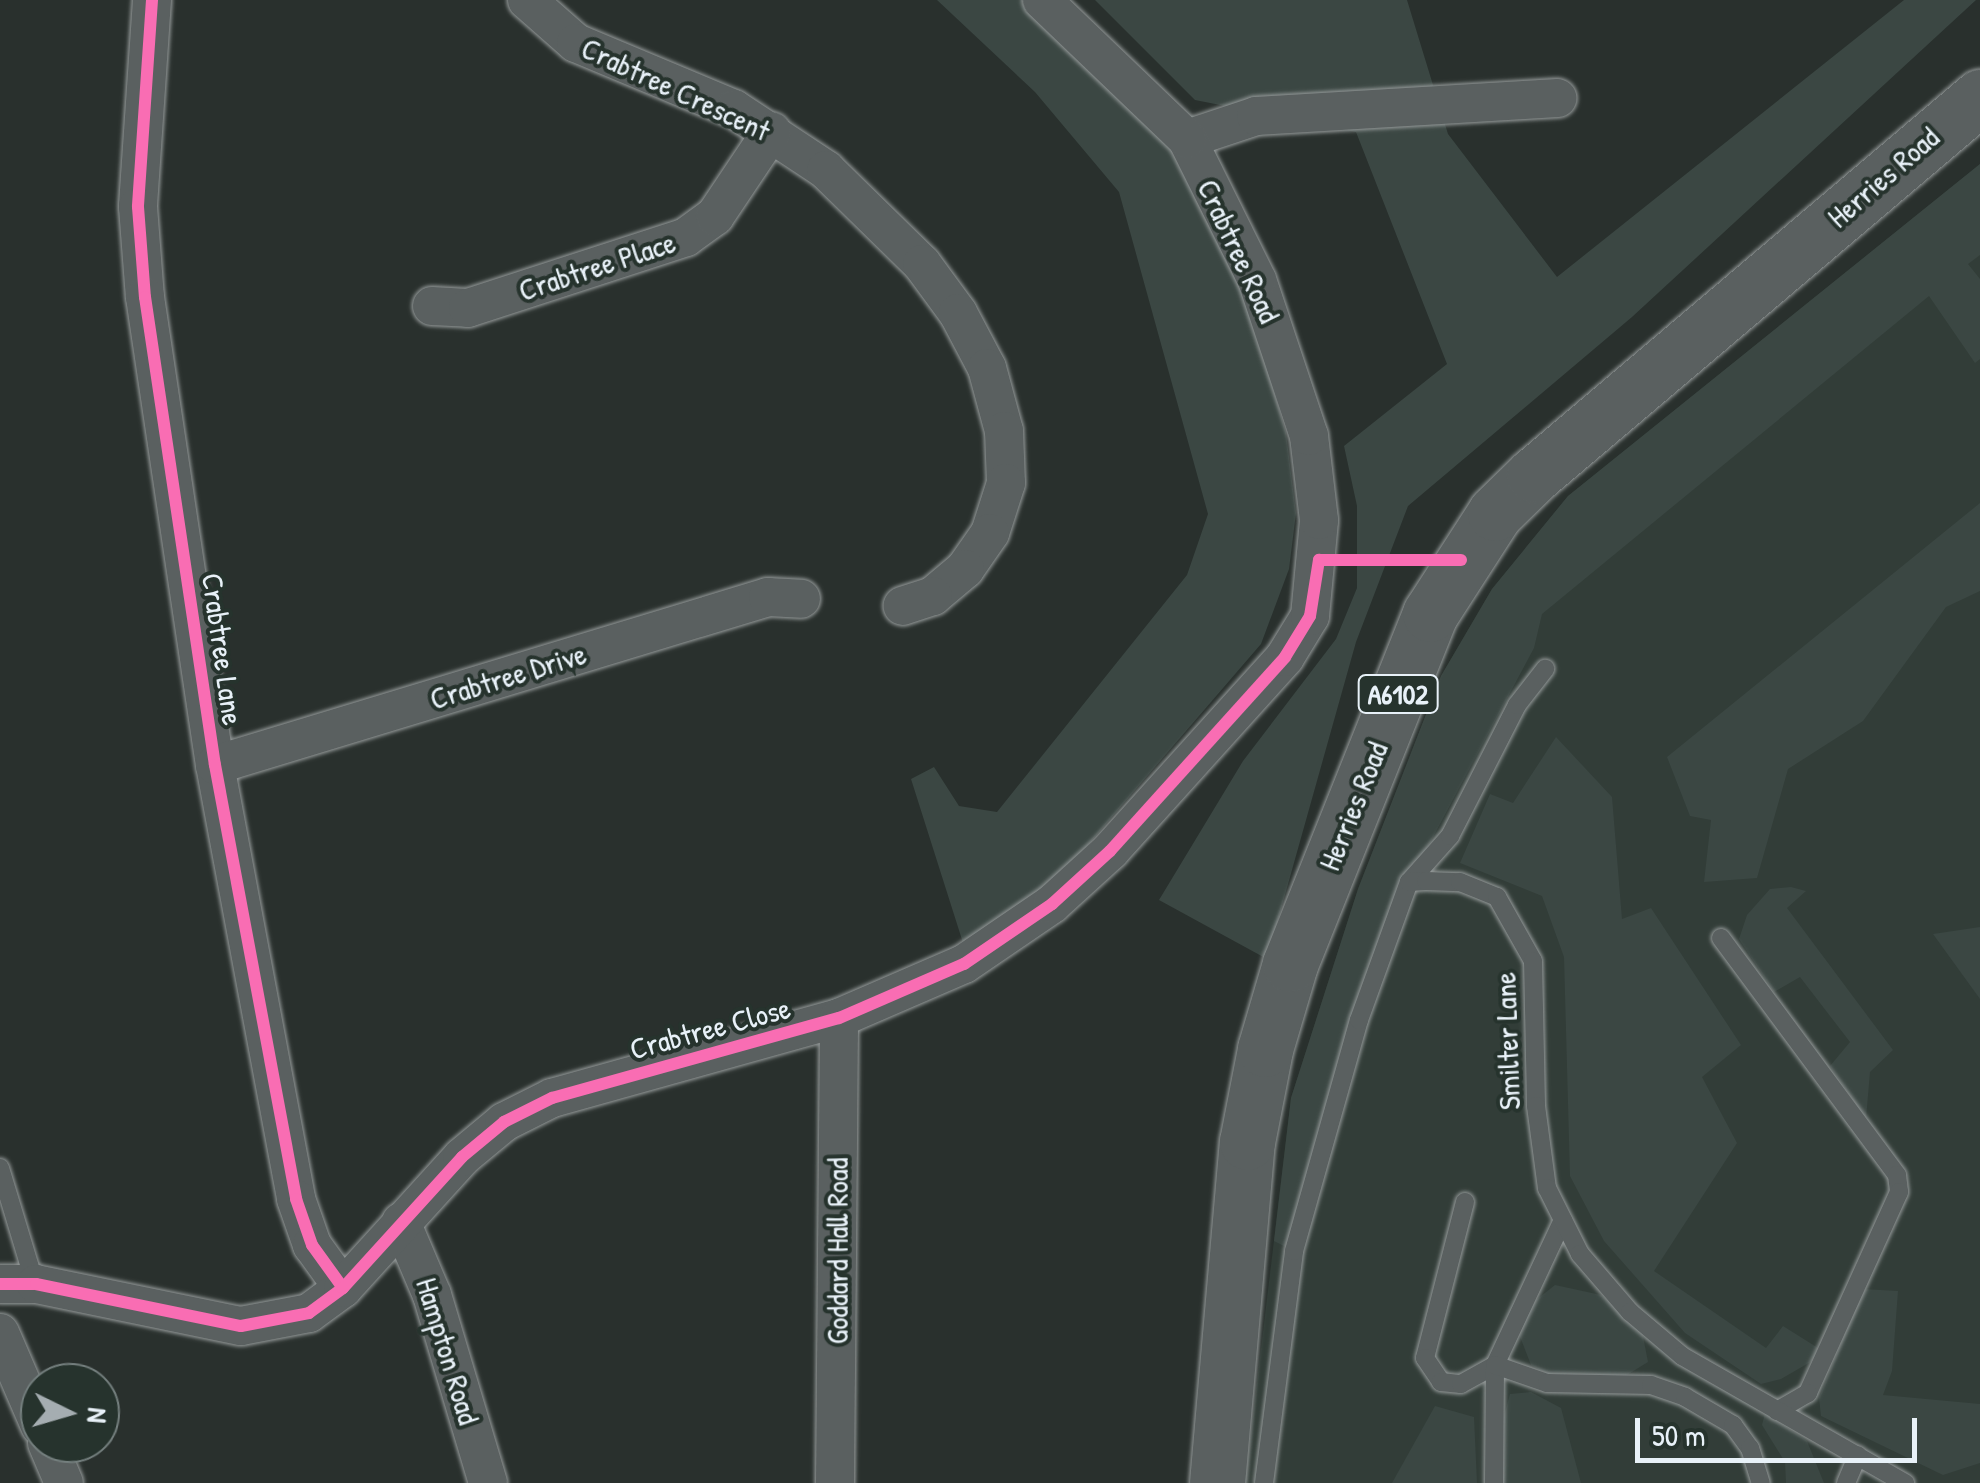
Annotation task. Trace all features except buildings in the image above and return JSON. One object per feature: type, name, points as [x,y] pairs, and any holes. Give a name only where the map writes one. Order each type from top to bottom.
[{"type":"main road","name":"Herries Road","points":[[1217,1483],[1247,1142],[1265,1050],[1290,964],[1430,614],[1495,514],[1534,475],[1972,95]]},
{"type":"street","name":"Crabtree Lane","points":[[152,0],[140,113],[142,261],[215,764],[296,1200],[312,1245],[343,1288]]},
{"type":"street","name":"Crabtree Crescent","points":[[527,0],[576,43],[772,131],[826,170],[922,264],[980,354],[1000,415],[1006,484],[990,534],[966,569],[933,596],[903,606]]},
{"type":"street","name":"Crabtree Road","points":[[1042,0],[1186,140],[1257,280],[1309,436],[1320,560]]},
{"type":"street","points":[[1186,140],[1256,116],[1556,98]]},
{"type":"street","name":"Crabtree Place","points":[[432,306],[468,308],[686,237],[715,216],[772,131]]},
{"type":"street","name":"Crabtree Close","points":[[18,1284],[241,1326],[309,1313],[343,1288],[401,1222],[504,1122],[552,1098],[839,1018],[964,964],[1052,904],[1110,851],[1284,657],[1310,616],[1320,560]]},
{"type":"street","name":"Crabtree Drive","points":[[215,764],[768,597],[801,599]]},
{"type":"street","name":"Goddard Hall Road","points":[[835,1483],[839,1018]]},
{"type":"street","name":"Hampton Road","points":[[401,1222],[432,1295],[488,1483]]},
{"type":"street","points":[[0,1334],[20,1380]]},
{"type":"lane","points":[[1264,1483],[1294,1251],[1359,1020],[1410,882],[1450,836],[1517,705],[1545,669]]},
{"type":"lane","name":"Smilter Lane","points":[[1410,882],[1460,882],[1497,897],[1522,936],[1533,962],[1539,1010],[1536,1106],[1547,1188],[1580,1254],[1630,1312],[1682,1356],[1904,1483]]},
{"type":"lane","points":[[1721,938],[1897,1174],[1899,1192],[1808,1393],[1777,1411]]},
{"type":"lane","points":[[0,1168],[18,1284]]},
{"type":"lane","points":[[1465,1202],[1425,1358],[1441,1382],[1461,1384],[1495,1365],[1546,1383],[1651,1385],[1685,1397],[1733,1426],[1750,1448],[1761,1483]]},
{"type":"lane","points":[[1494,1483],[1495,1365],[1563,1220]]},
{"type":"lane","points":[[1846,1483],[1858,1456]]},
{"type":"shaded area","points":[[937,0],[1022,0],[1173,147],[1222,238],[1249,307],[1286,433],[1296,513],[1289,569],[1261,644],[1049,890],[964,946],[911,779],[934,767],[959,806],[997,812],[1187,575],[1208,514],[1119,192],[1035,92]]},
{"type":"shaded area","points":[[1095,0],[1407,0],[1448,134],[1557,277],[1904,0],[1976,0],[1632,317],[1408,506],[1356,642],[1267,959],[1159,900],[1243,761],[1336,639],[1357,588],[1357,506],[1344,446],[1447,364],[1356,132],[1195,100]]},
{"type":"shaded area","points":[[1980,164],[1980,1483],[1245,1483],[1291,1098],[1358,889],[1441,676],[1492,589],[1568,496]]},
{"type":"shaded area","points":[[1980,164],[1980,255],[1968,264],[1980,279],[1980,359],[1975,363],[1929,296],[1542,614],[1534,648],[1409,882],[1294,1251],[1274,1241],[1291,1098],[1358,889],[1441,676],[1492,589],[1568,496]]},
{"type":"shaded area","points":[[1980,503],[1980,591],[1946,607],[1863,721],[1788,769],[1757,878],[1704,882],[1711,820],[1690,816],[1667,757]]},
{"type":"shaded area","points":[[1556,737],[1612,797],[1622,919],[1651,908],[1741,1045],[1702,1077],[1737,1143],[1654,1271],[1766,1348],[1783,1326],[1826,1353],[1781,1379],[1761,1384],[1685,1333],[1604,1241],[1570,1176],[1564,957],[1542,896],[1460,863],[1490,794],[1513,803]]},
{"type":"shaded area","points":[[1791,887],[1806,891],[1787,908],[1893,1050],[1870,1072],[1866,1119],[1830,1066],[1850,1042],[1800,977],[1774,992],[1739,939],[1747,915],[1770,889]]},
{"type":"shaded area","points":[[1980,927],[1980,999],[1933,934]]},
{"type":"shaded area","points":[[1555,1285],[1601,1295],[1642,1331],[1648,1362],[1622,1378],[1551,1376],[1531,1365],[1519,1334],[1531,1304]]},
{"type":"shaded area","points":[[1863,1289],[1898,1291],[1892,1371],[1883,1395],[1980,1404],[1980,1463],[1943,1475],[1821,1416],[1819,1398]]},
{"type":"shaded area","points":[[1531,1392],[1561,1408],[1581,1483],[1501,1483],[1499,1435],[1510,1394]]},
{"type":"shaded area","points":[[1435,1406],[1474,1417],[1477,1483],[1392,1483]]},
{"type":"shaded area","points":[[1765,1413],[1807,1441],[1824,1483],[1786,1483],[1785,1462],[1762,1425]]},
{"type":"cycle path","points":[[152,0],[138,207],[145,297],[215,765],[296,1199],[312,1245],[343,1288]]},
{"type":"cycle path","points":[[0,1284],[36,1284],[241,1326],[309,1313],[343,1288],[462,1157],[504,1122],[552,1098],[839,1018],[964,964],[1052,904],[1110,851],[1285,657],[1310,616],[1319,560],[1461,560]]}]
